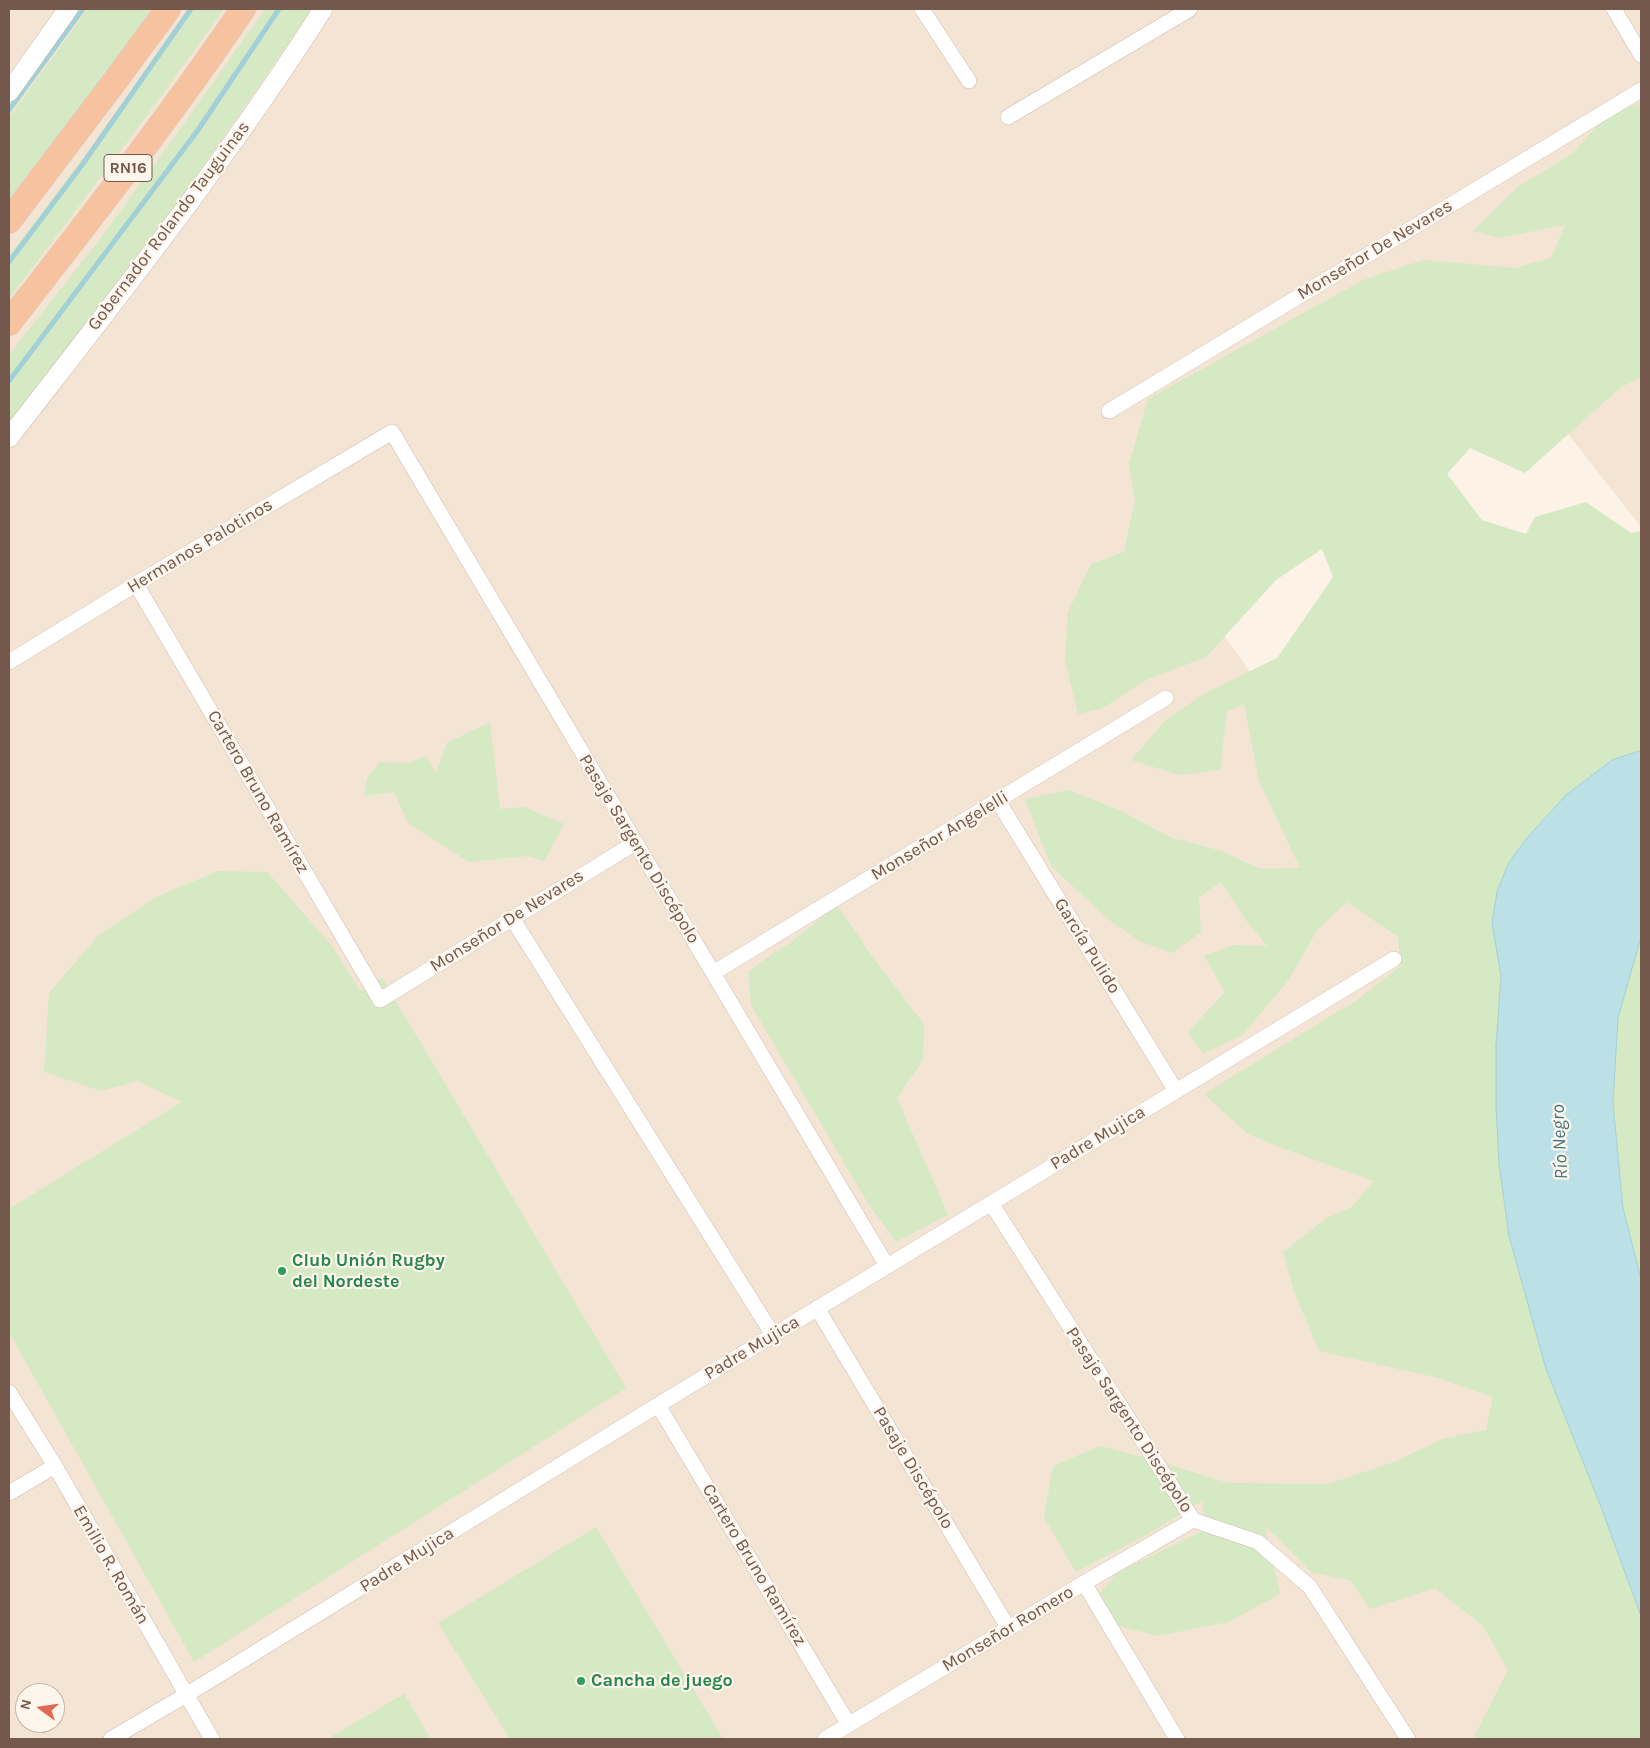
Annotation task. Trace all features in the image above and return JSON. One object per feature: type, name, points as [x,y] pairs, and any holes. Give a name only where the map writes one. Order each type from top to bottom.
[{"type":"highway","points":[[9,221],[168,9]]},
{"type":"highway","name":"RN16","points":[[9,324],[165,120],[243,9]]},
{"type":"street","points":[[9,92],[68,9]]},
{"type":"street","name":"Gobernador Rolando Tauguinas","points":[[9,438],[186,208],[257,109],[323,9]]},
{"type":"street","points":[[922,9],[969,81]]},
{"type":"street","points":[[1008,116],[1190,9]]},
{"type":"street","points":[[1614,9],[1641,55]]},
{"type":"street","name":"Monseñor De Nevares","points":[[1109,411],[1641,90]]},
{"type":"street","name":"Hermanos Palotinos","points":[[9,662],[392,432]]},
{"type":"street","name":"Pasaje Sargento Discépolo","points":[[392,432],[888,1266]]},
{"type":"street","name":"Cartero Bruno Ramírez","points":[[136,584],[380,1000]]},
{"type":"street","name":"Monseñor Angelelli","points":[[713,973],[1166,698]]},
{"type":"street","name":"García Pulido","points":[[998,801],[1176,1091]]},
{"type":"street","name":"Monseñor De Nevares","points":[[380,1000],[635,842]]},
{"type":"street","points":[[512,918],[773,1335]]},
{"type":"street","name":"Padre Mujica","points":[[111,1739],[186,1695],[817,1308],[1394,959]]},
{"type":"street","name":"Pasaje Sargento Discépolo","points":[[990,1203],[1193,1520],[1258,1542],[1310,1587],[1408,1739]]},
{"type":"street","name":"Pasaje Discépolo","points":[[817,1308],[1009,1628]]},
{"type":"street","name":"Emilio R. Román","points":[[9,1392],[55,1466],[212,1739]]},
{"type":"street","name":"Cartero Bruno Ramírez","points":[[658,1405],[849,1725]]},
{"type":"street","points":[[9,1493],[55,1466]]},
{"type":"street","name":"Monseñor Romero","points":[[825,1739],[1084,1583],[1193,1520]]},
{"type":"street","points":[[1084,1583],[1177,1739]]},
{"type":"shaded area","points":[[9,9],[1641,9],[1641,527],[1475,315],[1164,552],[1400,881],[1573,1702],[1517,1739],[9,1739]]},
{"type":"green space","points":[[88,9],[157,9],[9,208],[9,117]]},
{"type":"green space","points":[[192,9],[224,9],[143,121],[9,299],[9,256],[123,105]]},
{"type":"green space","points":[[265,9],[312,9],[198,174],[9,424],[9,355],[99,240]]},
{"type":"green space","points":[[1641,103],[1641,378],[1621,387],[1525,473],[1470,448],[1447,474],[1482,520],[1526,534],[1535,517],[1586,502],[1631,533],[1641,531],[1641,751],[1612,760],[1566,795],[1526,839],[1508,864],[1497,892],[1492,923],[1501,976],[1496,1046],[1496,1106],[1499,1164],[1509,1236],[1546,1369],[1601,1507],[1641,1616],[1641,1739],[1473,1739],[1508,1670],[1483,1626],[1435,1588],[1370,1609],[1351,1581],[1312,1572],[1265,1526],[1280,1594],[1228,1622],[1158,1636],[1118,1626],[1091,1603],[1118,1572],[1207,1529],[1202,1501],[1146,1535],[1076,1572],[1044,1517],[1053,1466],[1100,1446],[1161,1462],[1228,1483],[1328,1484],[1394,1462],[1442,1439],[1486,1430],[1493,1397],[1434,1377],[1319,1351],[1295,1294],[1283,1252],[1327,1218],[1352,1207],[1374,1181],[1248,1134],[1204,1094],[1357,1000],[1401,966],[1398,937],[1347,902],[1318,929],[1287,982],[1242,1035],[1203,1054],[1188,1032],[1225,992],[1204,956],[1234,945],[1267,946],[1246,920],[1221,882],[1199,897],[1201,932],[1172,953],[1139,941],[1108,919],[1051,866],[1025,799],[1069,790],[1123,812],[1172,838],[1222,851],[1260,869],[1300,868],[1259,781],[1244,704],[1227,711],[1220,770],[1179,775],[1131,760],[1166,720],[1205,693],[1277,658],[1333,577],[1322,549],[1276,580],[1206,657],[1144,681],[1103,708],[1078,714],[1065,661],[1068,612],[1091,564],[1124,552],[1135,500],[1129,464],[1148,399],[1363,280],[1423,260],[1515,268],[1551,258],[1565,225],[1499,238],[1473,231],[1519,186],[1572,154],[1609,113]]},
{"type":"green space","points":[[490,722],[500,809],[524,807],[564,824],[544,861],[528,856],[469,862],[408,823],[394,792],[364,796],[367,778],[380,762],[409,763],[426,756],[436,773],[447,743]]},
{"type":"green space","name":"Club Unión Rugby del Nordeste","points":[[218,871],[267,872],[332,946],[360,991],[382,978],[626,1388],[194,1662],[9,1332],[9,1209],[182,1102],[138,1081],[101,1091],[44,1072],[49,993],[99,935],[156,897]]},
{"type":"green space","points":[[837,905],[876,962],[924,1024],[923,1060],[897,1098],[948,1215],[896,1242],[866,1200],[751,1005],[748,971],[795,939]]},
{"type":"green space","points":[[1641,937],[1641,1279],[1623,1208],[1613,1104],[1618,1018]]},
{"type":"green space","name":"Cancha de juego","points":[[596,1527],[723,1739],[510,1739],[438,1623]]},
{"type":"green space","points":[[404,1694],[431,1739],[327,1739]]},
{"type":"water","name":"Río Negro","points":[[1641,751],[1641,937],[1618,1018],[1613,1104],[1623,1208],[1641,1279],[1641,1616],[1601,1507],[1546,1369],[1509,1236],[1499,1164],[1496,1106],[1496,1046],[1501,976],[1492,923],[1497,892],[1508,864],[1526,839],[1566,795],[1612,760]]},
{"type":"waterway","points":[[9,110],[83,9]]},
{"type":"waterway","points":[[9,262],[82,165],[191,9]]},
{"type":"waterway","points":[[9,381],[198,130],[279,9]]},
{"type":"place","name":"Club Unión Rugby del Nordeste","points":[[282,1271]]},
{"type":"place","name":"Cancha de juego","points":[[581,1681]]}]
